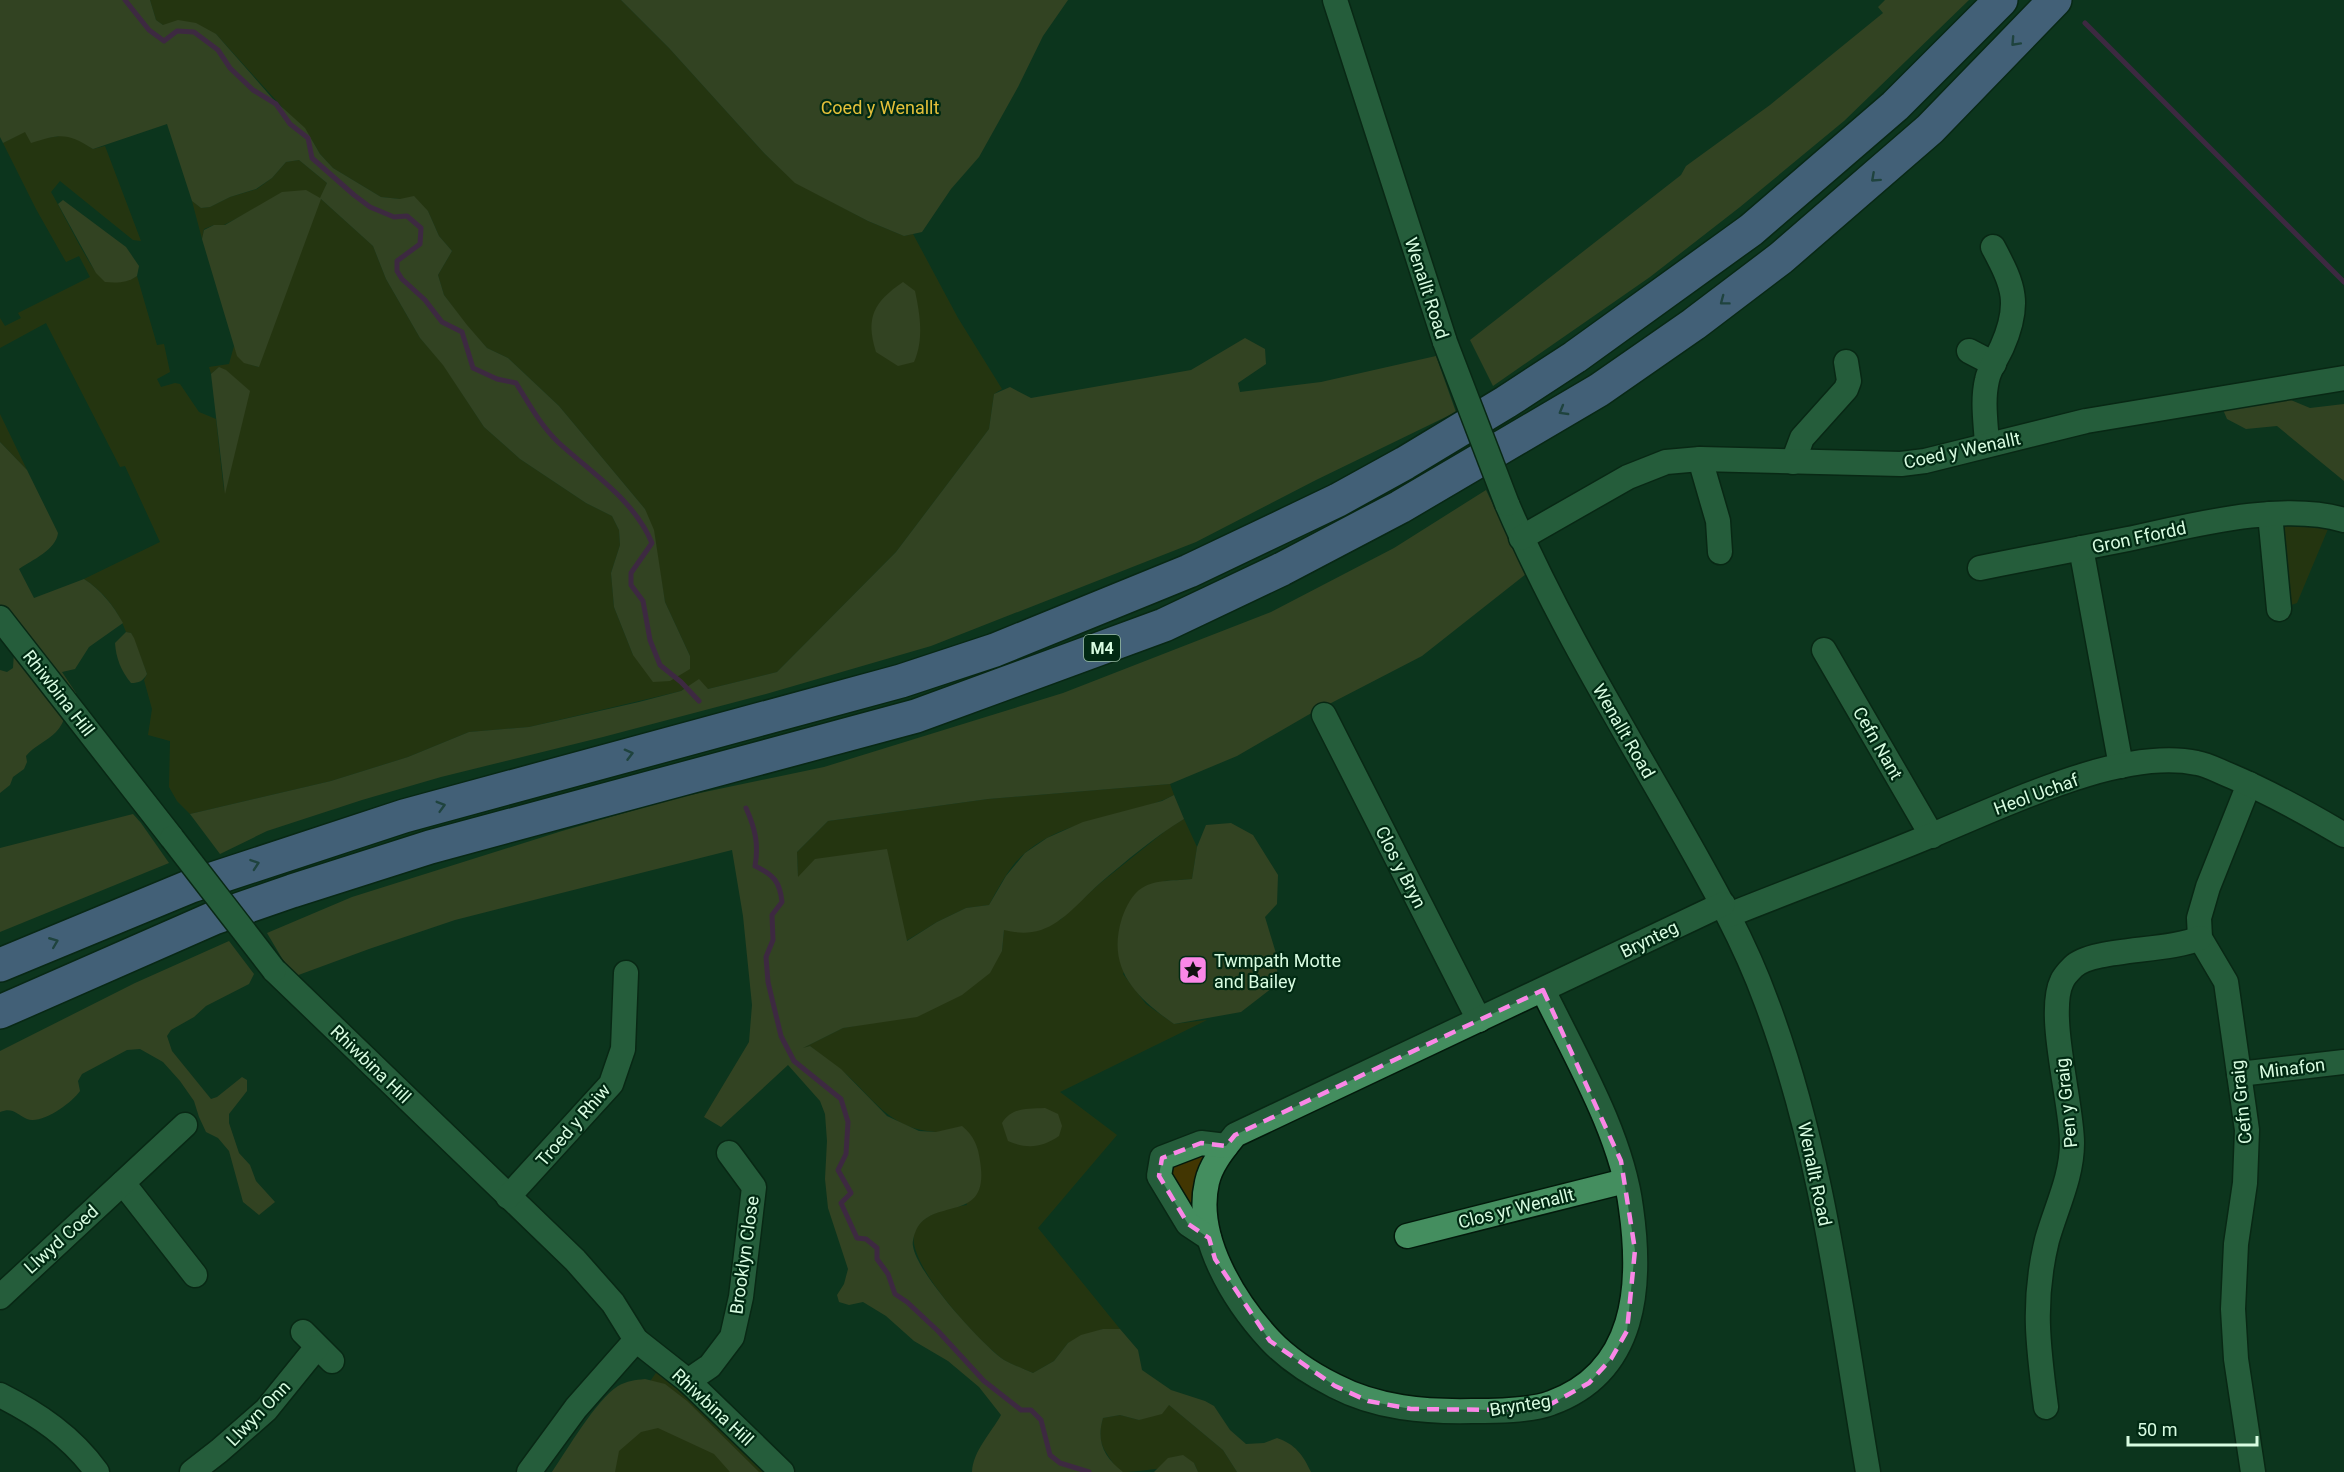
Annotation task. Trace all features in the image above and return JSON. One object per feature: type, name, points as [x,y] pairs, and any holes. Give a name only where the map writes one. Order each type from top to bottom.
[{"type":"highway","name":"M4","points":[[0,965],[190,886],[369,827],[901,681],[995,650],[1189,571],[1338,500],[1405,463],[1536,383],[1751,230],[1895,106],[2001,0]]},
{"type":"highway","name":"M4","points":[[0,1012],[214,918],[303,887],[430,847],[916,716],[1164,625],[1282,569],[1400,507],[1599,390],[1694,324],[1781,258],[1930,129],[2055,0]]},
{"type":"street","name":"Wenallt Road","points":[[1335,0],[1445,342],[1521,538],[1557,611],[1726,909],[1766,1000],[1809,1137],[1868,1472]]},
{"type":"street","points":[[1987,445],[1985,399],[1987,379],[2013,314],[2014,294],[2008,275],[1993,247]]},
{"type":"street","points":[[1969,351],[1994,364]]},
{"type":"street","points":[[1793,462],[1802,438],[1846,389],[1849,381],[1846,362]]},
{"type":"street","name":"Coed y Wenallt","points":[[1521,538],[1628,477],[1666,462],[1700,459],[1901,464],[1925,461],[2086,421],[2344,378]]},
{"type":"street","points":[[1700,459],[1718,521],[1720,552]]},
{"type":"street","name":"Gron Ffordd","points":[[2121,766],[2081,548],[2203,524],[2270,514],[2315,513],[2344,520]]},
{"type":"street","points":[[2270,514],[2279,609]]},
{"type":"street","points":[[1980,568],[2081,548]]},
{"type":"street","name":"Rhiwbina Hill","points":[[0,618],[274,970],[600,1286],[636,1340],[688,1381],[782,1472]]},
{"type":"street","name":"Cefn Nant","points":[[1824,651],[1932,836]]},
{"type":"street","name":"Clos y Bryn","points":[[1323,715],[1479,1020]]},
{"type":"street","name":"Heol Uchaf","points":[[1726,909],[1932,836],[2054,785],[2121,766],[2169,760],[2198,763],[2249,784],[2291,803],[2344,835]]},
{"type":"street","points":[[2200,938],[2199,918],[2208,887],[2249,784]]},
{"type":"street","name":"Brynteg","points":[[1543,990],[1609,1128],[1621,1161],[1631,1206],[1635,1250],[1634,1297],[1627,1331],[1611,1359],[1589,1383],[1551,1404],[1501,1410],[1454,1412],[1411,1409],[1368,1401],[1335,1386],[1298,1363],[1270,1341],[1215,1259],[1204,1218],[1207,1181],[1216,1161],[1235,1135],[1543,990],[1726,909]]},
{"type":"street","name":"Cefn Graig","points":[[2200,938],[2226,982],[2247,1131],[2245,1183],[2236,1244],[2234,1309],[2236,1359],[2253,1472]]},
{"type":"street","name":"Pen y Graig","points":[[2046,1407],[2038,1349],[2036,1309],[2047,1242],[2069,1172],[2072,1144],[2058,1020],[2057,997],[2062,980],[2075,964],[2103,955],[2187,944],[2200,938]]},
{"type":"street","name":"Troed y Rhiw","points":[[508,1197],[611,1084],[623,1048],[626,974]]},
{"type":"street","name":"Minafon","points":[[2239,1074],[2344,1062]]},
{"type":"street","name":"Llwyd Coed","points":[[0,1297],[185,1125]]},
{"type":"street","points":[[1209,1238],[1188,1224],[1160,1176],[1160,1161],[1162,1158],[1201,1143],[1226,1146]]},
{"type":"street","name":"Brooklyn Close","points":[[688,1381],[710,1366],[732,1337],[741,1297],[754,1187],[729,1153]]},
{"type":"street","name":"Clos yr Wenallt","points":[[1407,1236],[1625,1181]]},
{"type":"street","points":[[123,1183],[195,1275]]},
{"type":"street","points":[[529,1472],[576,1408],[636,1340]]},
{"type":"street","name":"Llwyn Onn","points":[[192,1472],[266,1410],[317,1347]]},
{"type":"street","points":[[0,1395],[32,1411],[63,1434],[87,1458],[97,1472]]},
{"type":"highlighted area","points":[[1543,990],[1621,1161],[1635,1250],[1627,1331],[1611,1359],[1589,1383],[1551,1404],[1501,1410],[1411,1409],[1368,1401],[1335,1386],[1270,1341],[1215,1259],[1209,1238],[1188,1224],[1159,1176],[1162,1158],[1201,1143],[1226,1146],[1235,1135]]},
{"type":"shaded area","points":[[150,0],[621,0],[669,48],[765,154],[795,182],[868,221],[904,236],[913,234],[958,318],[1002,389],[994,394],[989,429],[896,552],[777,672],[708,689],[686,687],[681,691],[529,727],[469,732],[408,757],[331,781],[190,814],[177,801],[169,787],[170,741],[148,735],[152,709],[144,680],[147,674],[131,633],[126,632],[119,616],[104,596],[84,579],[160,542],[125,466],[120,467],[46,323],[0,348],[0,318],[5,326],[21,318],[18,313],[90,277],[79,256],[66,262],[3,143],[25,131],[46,138],[66,135],[78,139],[93,149],[105,146],[141,241],[133,240],[60,181],[51,192],[98,274],[117,281],[137,276],[157,345],[164,344],[170,372],[157,379],[161,387],[180,384],[199,412],[216,419],[224,492],[219,367],[211,374],[209,367],[229,364],[234,346],[243,361],[259,367],[264,204],[224,225],[214,225],[204,229],[202,239],[192,201],[201,208],[210,207],[230,197],[257,189],[272,178],[286,162],[299,160],[327,183],[321,199],[373,246],[386,279],[420,338],[443,364],[484,427],[520,459],[586,503],[612,516],[619,530],[620,545],[611,573],[614,607],[633,655],[690,656],[665,602],[657,556],[645,509],[559,406],[508,358],[487,348],[466,325],[444,295],[438,275],[452,251],[439,236],[428,211],[400,199],[381,197],[333,168],[320,154],[312,140],[216,34],[163,25],[156,20]]},
{"type":"shaded area","points":[[0,414],[27,470],[0,442]]},
{"type":"shaded area","points":[[2270,514],[2333,517],[2297,603],[2279,609]]},
{"type":"shaded area","points":[[1170,784],[1174,795],[1156,803],[1079,824],[1043,840],[1015,863],[989,905],[966,908],[906,941],[798,877],[797,852],[828,821],[988,799]]},
{"type":"shaded area","points":[[1184,819],[1197,847],[1192,879],[1164,881],[1123,974],[1146,1004],[1174,1024],[1207,1020],[1060,1092],[1117,1135],[1038,1228],[1120,1329],[1103,1329],[1068,1343],[1054,1361],[1033,1373],[1004,1360],[978,1337],[946,1300],[920,1261],[914,1244],[915,1231],[924,1219],[938,1212],[967,1205],[936,1132],[919,1130],[893,1118],[852,1079],[810,1046],[787,1056],[843,1028],[877,1022],[1002,951],[1004,930],[1060,920],[1098,885],[1169,828]]},
{"type":"shaded area","points":[[1201,1143],[1216,1161],[1209,1238],[1160,1161]]},
{"type":"shaded area","points":[[664,1361],[781,1472],[588,1472]]},
{"type":"shaded area","points":[[1169,1405],[1223,1450],[1237,1472],[1198,1472],[1194,1463],[1130,1472],[1118,1469],[1102,1446],[1100,1432],[1103,1418],[1120,1415],[1139,1420]]},
{"type":"green space","points":[[0,0],[150,0],[156,20],[163,25],[178,20],[196,23],[216,34],[273,99],[305,128],[320,154],[333,168],[381,197],[400,199],[414,196],[428,211],[439,236],[452,251],[438,275],[444,295],[487,348],[508,358],[559,406],[645,509],[654,530],[665,602],[690,656],[690,669],[670,681],[653,682],[633,655],[614,607],[611,573],[620,545],[619,530],[612,516],[586,503],[520,459],[484,427],[443,365],[420,338],[386,279],[373,246],[321,199],[259,367],[244,363],[237,356],[202,239],[204,230],[214,225],[225,225],[282,192],[306,190],[320,198],[327,183],[299,160],[286,162],[272,178],[256,189],[230,197],[210,207],[201,208],[192,201],[167,124],[93,149],[70,137],[63,136],[31,143],[25,132],[3,143],[0,137]]},
{"type":"green space","name":"Coed y Wenallt","points":[[621,0],[1068,0],[1043,36],[979,157],[951,189],[922,232],[904,236],[868,221],[795,183]]},
{"type":"green space","points":[[1885,0],[1969,0],[1844,121],[1740,207],[1650,277],[1493,386],[1470,340],[1681,175],[1686,166],[1770,105],[1883,13],[1878,7]]},
{"type":"green space","points":[[63,200],[126,247],[139,266],[137,276],[122,282],[105,282],[96,273],[58,204]]},
{"type":"green space","points":[[903,282],[915,291],[920,318],[920,336],[914,362],[898,366],[876,352],[872,320],[874,311],[885,296]]},
{"type":"green space","points":[[1245,338],[1265,349],[1266,364],[1238,383],[1240,392],[1321,382],[1436,356],[1456,412],[1196,542],[931,646],[766,694],[441,777],[362,800],[267,831],[220,854],[190,814],[331,781],[408,757],[469,732],[529,727],[639,702],[681,691],[699,679],[708,689],[777,672],[896,552],[989,429],[994,394],[1010,387],[1031,398],[1191,370]]},
{"type":"green space","points":[[219,367],[226,370],[250,391],[225,494],[211,374]]},
{"type":"green space","points":[[2286,398],[2310,408],[2344,404],[2344,481],[2277,426],[2246,429],[2227,419],[2219,400]]},
{"type":"green space","points":[[0,442],[27,470],[58,533],[53,545],[19,569],[34,598],[84,579],[106,598],[123,623],[89,647],[75,669],[62,672],[76,693],[62,724],[26,756],[27,762],[24,769],[13,777],[10,785],[0,793],[0,670],[7,672],[13,668],[14,652],[0,618]]},
{"type":"green space","points":[[1486,490],[1526,574],[1422,656],[1308,715],[1237,756],[1170,784],[988,799],[828,821],[797,852],[798,877],[815,859],[887,849],[907,941],[937,922],[966,908],[989,905],[1006,876],[1025,853],[1047,838],[1083,822],[1162,801],[1174,795],[1184,819],[1130,858],[1057,922],[1031,932],[1004,930],[1002,951],[990,973],[962,995],[917,1017],[843,1028],[803,1048],[810,1046],[841,1069],[887,1116],[919,1131],[936,1132],[962,1126],[972,1138],[977,1146],[980,1161],[981,1181],[976,1195],[968,1203],[922,1221],[913,1239],[913,1245],[925,1273],[937,1290],[994,1352],[1004,1360],[1033,1373],[1054,1361],[1068,1343],[1081,1335],[1103,1329],[1120,1329],[1138,1350],[1142,1370],[1171,1390],[1214,1406],[1230,1430],[1246,1444],[1264,1443],[1277,1438],[1289,1443],[1301,1455],[1311,1472],[1237,1472],[1223,1450],[1169,1405],[1162,1414],[1139,1420],[1120,1415],[1103,1418],[1100,1434],[1103,1448],[1111,1461],[1123,1472],[972,1472],[979,1449],[1001,1415],[979,1387],[948,1361],[914,1341],[886,1316],[863,1302],[849,1305],[839,1302],[837,1295],[844,1284],[848,1269],[828,1208],[825,1179],[827,1141],[825,1114],[820,1101],[788,1065],[721,1127],[704,1117],[749,1042],[752,1005],[743,916],[732,850],[455,920],[293,977],[267,933],[352,897],[562,831],[676,798],[824,767],[1063,693],[1271,612],[1394,548]]},
{"type":"green space","points":[[126,632],[131,633],[134,638],[147,674],[136,683],[131,683],[127,678],[117,654],[115,643]]},
{"type":"green space","points":[[133,814],[169,863],[0,932],[0,848]]},
{"type":"green space","points":[[1231,823],[1253,835],[1278,875],[1277,904],[1265,917],[1278,960],[1276,985],[1241,1012],[1174,1024],[1137,992],[1121,967],[1118,936],[1122,918],[1132,897],[1142,888],[1160,882],[1192,879],[1197,847],[1206,825]]},
{"type":"green space","points":[[229,941],[254,974],[249,984],[206,1006],[194,1017],[171,1030],[167,1036],[172,1051],[211,1099],[217,1097],[242,1077],[247,1080],[247,1091],[229,1114],[229,1123],[239,1153],[250,1165],[256,1181],[275,1202],[259,1215],[243,1202],[229,1151],[218,1138],[206,1132],[194,1101],[180,1081],[163,1062],[140,1049],[127,1050],[82,1074],[78,1081],[80,1091],[63,1107],[48,1116],[33,1120],[11,1111],[0,1112],[0,1051],[135,983]]},
{"type":"green space","points":[[1045,1108],[1058,1114],[1062,1126],[1059,1136],[1034,1146],[1008,1141],[1002,1123],[1010,1114],[1020,1110]]},
{"type":"green space","points":[[645,1379],[665,1384],[687,1401],[759,1472],[730,1472],[714,1454],[658,1428],[641,1432],[619,1451],[615,1472],[552,1472],[582,1426],[609,1393],[625,1383]]},
{"type":"green space","points":[[1183,1455],[1194,1463],[1198,1472],[1154,1472],[1168,1458]]},
{"type":"waterway","points":[[125,0],[149,30],[164,41],[177,31],[194,32],[218,50],[230,68],[253,90],[276,104],[290,124],[308,138],[312,158],[354,195],[370,207],[394,217],[407,216],[421,228],[420,244],[397,261],[397,271],[402,279],[425,300],[442,322],[462,332],[473,368],[497,379],[516,383],[536,414],[559,443],[612,488],[635,514],[652,543],[631,573],[631,585],[643,601],[650,640],[660,665],[699,701]]},
{"type":"waterway","points":[[2085,23],[2344,282]]},
{"type":"waterway","points":[[746,808],[755,836],[757,850],[755,866],[775,880],[781,895],[782,902],[772,915],[773,940],[766,957],[768,982],[781,1036],[794,1061],[841,1099],[848,1122],[846,1154],[838,1170],[851,1193],[841,1203],[857,1238],[866,1239],[877,1248],[877,1259],[888,1274],[895,1294],[938,1331],[984,1381],[1021,1410],[1031,1410],[1041,1420],[1050,1455],[1060,1463],[1089,1472]]},
{"type":"place","name":"Twmpath Motte and Bailey","points":[[1193,970]]}]
